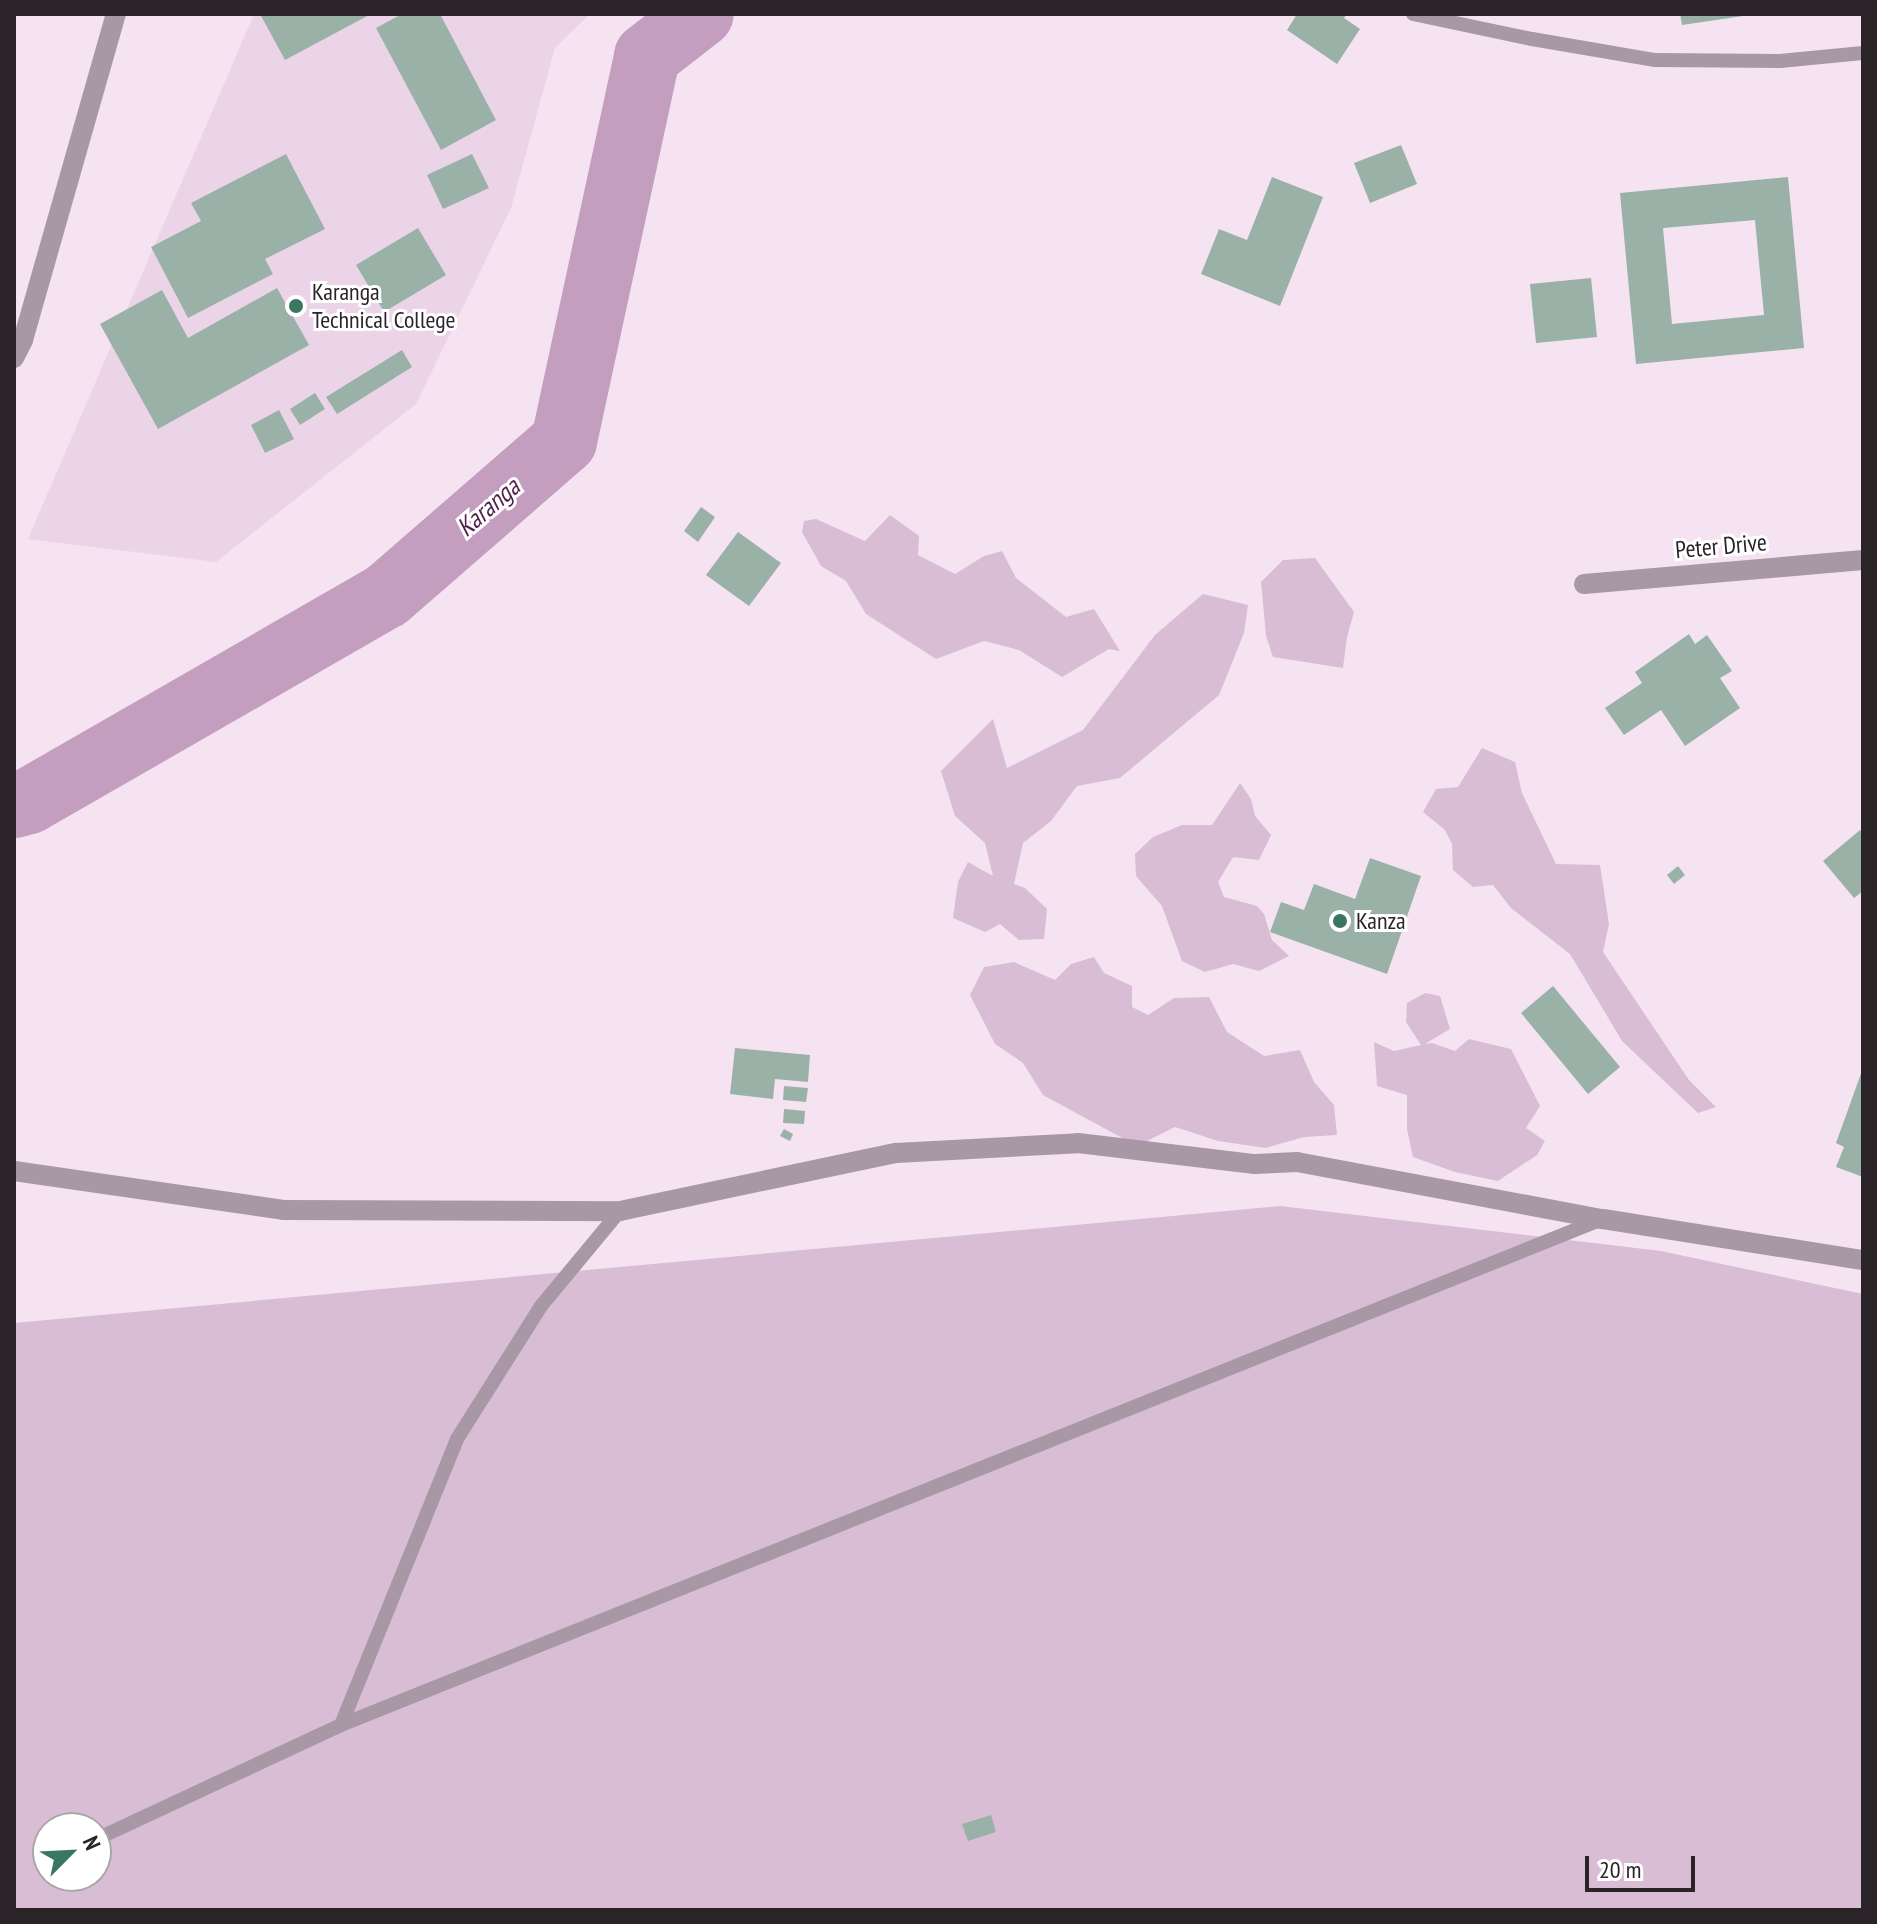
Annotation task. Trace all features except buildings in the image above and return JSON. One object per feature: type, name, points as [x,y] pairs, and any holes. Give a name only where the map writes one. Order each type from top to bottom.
[{"type":"street","points":[[14,358],[23,340],[116,14]]},
{"type":"street","name":"Peter Drive","points":[[1584,584],[1863,560]]},
{"type":"street","points":[[14,1171],[283,1210],[620,1211],[896,1153],[1078,1143],[1255,1164],[1297,1162],[1603,1219],[1863,1260]]},
{"type":"lane","points":[[1413,14],[1655,60],[1780,61],[1863,53]]},
{"type":"lane","points":[[341,1725],[457,1439],[541,1306],[620,1211]]},
{"type":"lane","points":[[112,1832],[341,1725],[1603,1219]]},
{"type":"shaded area","name":"Karanga Technical College","points":[[254,14],[590,14],[555,48],[511,208],[416,404],[216,562],[28,539]]},
{"type":"shaded area","points":[[890,515],[919,536],[918,555],[955,574],[984,556],[1002,551],[1016,578],[1066,617],[1094,609],[1120,651],[1109,649],[1062,677],[1019,650],[984,641],[936,659],[866,614],[846,581],[821,566],[802,532],[804,521],[816,519],[865,541]]},
{"type":"shaded area","points":[[1315,558],[1354,612],[1343,668],[1273,657],[1266,636],[1261,582],[1283,560]]},
{"type":"shaded area","points":[[1203,594],[1248,605],[1244,633],[1219,695],[1120,778],[1077,786],[1051,821],[1023,843],[1014,884],[1025,888],[1047,909],[1044,939],[1019,940],[1000,924],[985,932],[953,918],[958,882],[968,862],[993,876],[985,843],[955,816],[941,771],[993,719],[1007,768],[1083,730],[1155,635]]},
{"type":"shaded area","points":[[1482,748],[1515,762],[1522,793],[1556,864],[1600,865],[1609,924],[1603,952],[1689,1080],[1716,1107],[1698,1113],[1622,1041],[1570,954],[1511,908],[1493,885],[1473,887],[1453,870],[1452,844],[1445,830],[1423,812],[1436,789],[1458,787]]},
{"type":"shaded area","points":[[1240,783],[1251,799],[1255,816],[1271,835],[1259,860],[1233,857],[1218,882],[1224,897],[1257,906],[1264,914],[1272,940],[1289,956],[1259,971],[1233,964],[1205,972],[1182,961],[1162,906],[1136,876],[1135,854],[1153,837],[1182,825],[1212,825]]},
{"type":"shaded area","points":[[1094,957],[1104,973],[1132,986],[1132,1007],[1148,1015],[1174,998],[1209,997],[1227,1032],[1264,1056],[1300,1050],[1314,1082],[1334,1105],[1337,1135],[1304,1137],[1266,1148],[1218,1141],[1175,1127],[1137,1146],[1043,1095],[1023,1063],[995,1044],[970,995],[984,967],[1014,962],[1055,980],[1071,964]]},
{"type":"shaded area","points":[[1425,993],[1440,996],[1450,1029],[1425,1044],[1432,1043],[1455,1051],[1469,1039],[1511,1049],[1540,1106],[1526,1128],[1545,1141],[1537,1155],[1498,1181],[1455,1172],[1413,1157],[1407,1129],[1407,1095],[1377,1086],[1374,1042],[1394,1051],[1421,1045],[1406,1022],[1407,1003]]},
{"type":"shaded area","points":[[1280,1206],[1661,1251],[1863,1294],[1863,1910],[14,1910],[14,1323]]},
{"type":"waterway","name":"Karanga","points":[[14,805],[29,801],[386,596],[564,441],[647,56],[701,14]]},
{"type":"place","name":"Karanga Technical College","points":[[296,306]]},
{"type":"place","name":"Kanza","points":[[1340,921]]}]
